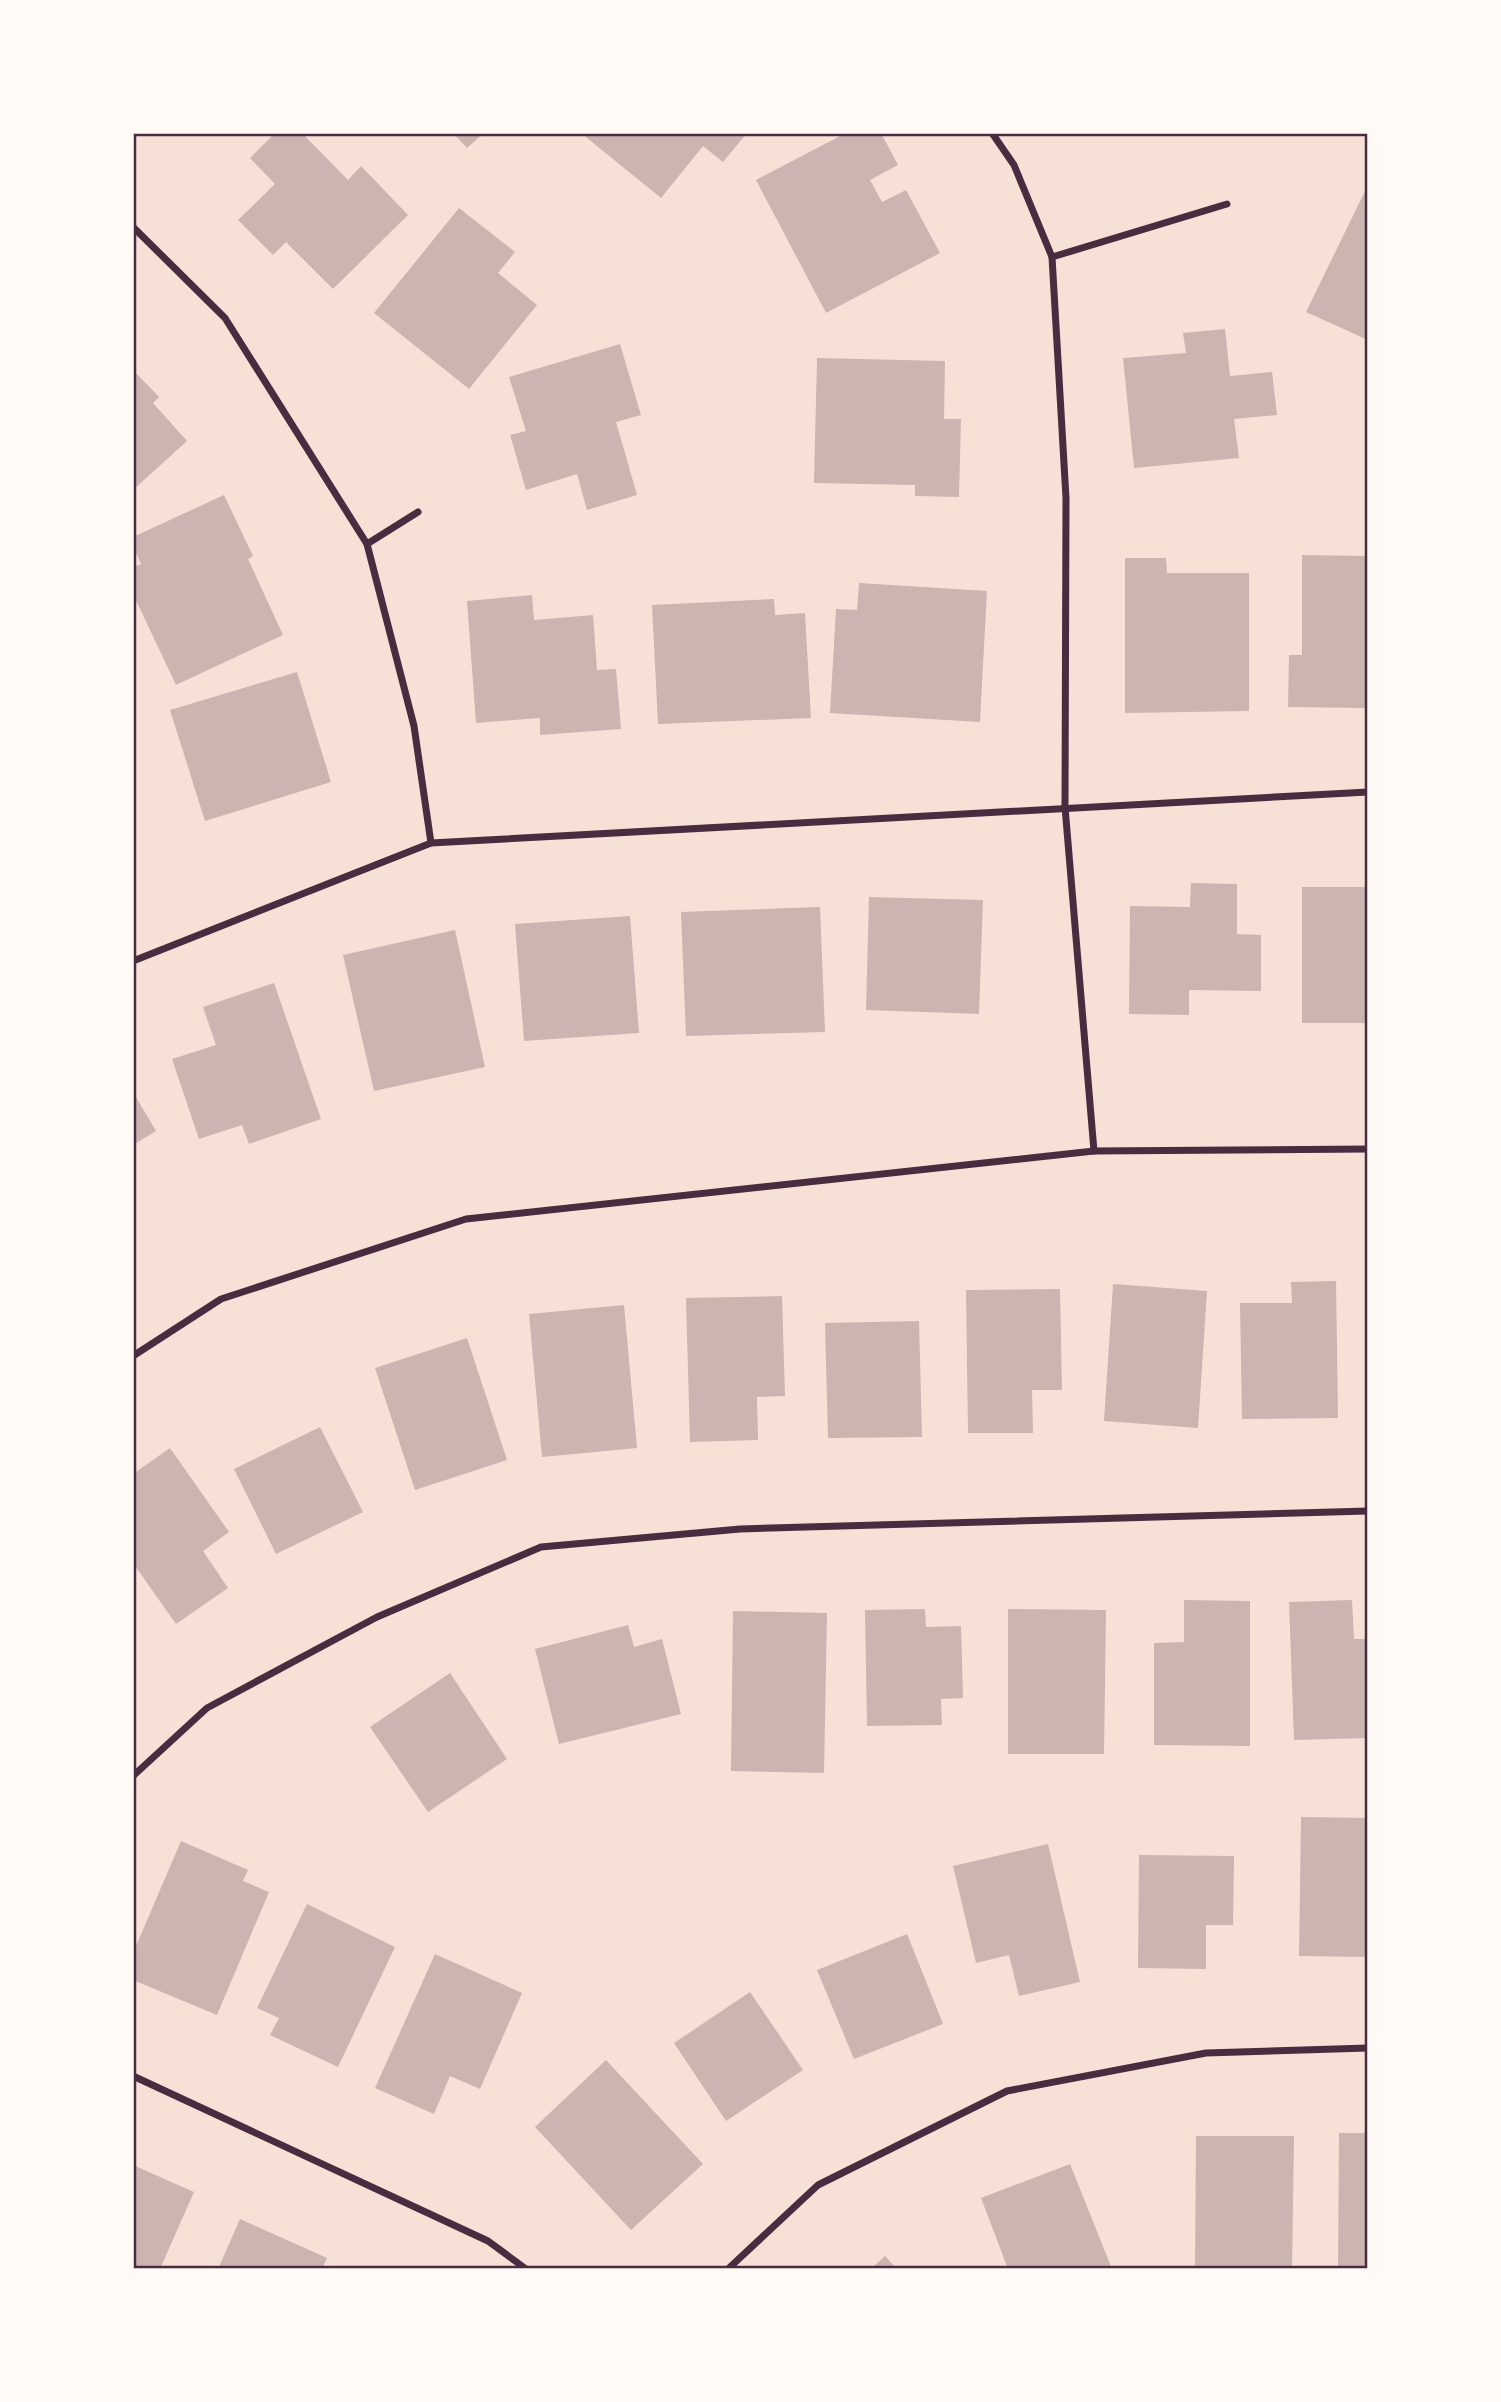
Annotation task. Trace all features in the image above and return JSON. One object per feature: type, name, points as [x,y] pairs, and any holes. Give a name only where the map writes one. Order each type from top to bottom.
[{"type":"street","points":[[992,133],[1014,165],[1052,257],[1066,498],[1065,807],[1094,1151]]},
{"type":"street","points":[[1052,257],[1227,204]]},
{"type":"street","points":[[133,227],[225,318],[367,544],[414,726],[431,842]]},
{"type":"street","points":[[367,544],[418,512]]},
{"type":"street","points":[[133,961],[431,842],[1368,792]]},
{"type":"street","points":[[133,1356],[221,1299],[466,1219],[1094,1151],[1368,1149]]},
{"type":"street","points":[[133,1776],[207,1708],[377,1617],[541,1547],[740,1529],[1368,1511]]},
{"type":"street","points":[[728,2269],[818,2185],[1007,2091],[1206,2053],[1368,2048]]},
{"type":"street","points":[[133,2076],[488,2241],[526,2269]]},
{"type":"building","points":[[275,133],[302,133],[348,180],[361,166],[408,215],[333,289],[286,242],[273,255],[238,220],[275,184],[250,158]]},
{"type":"building","points":[[453,133],[484,133],[467,148]]},
{"type":"building","points":[[581,133],[747,133],[723,162],[703,146],[661,198]]},
{"type":"building","points":[[846,133],[881,133],[898,165],[870,180],[882,202],[906,190],[940,253],[826,313],[756,180]]},
{"type":"building","points":[[1368,185],[1368,340],[1306,312]]},
{"type":"building","points":[[459,208],[515,252],[498,273],[537,305],[469,389],[374,313]]},
{"type":"building","points":[[1225,329],[1230,376],[1272,372],[1277,415],[1234,419],[1239,458],[1134,468],[1123,358],[1186,353],[1183,333]]},
{"type":"building","points":[[620,344],[641,415],[616,422],[637,495],[587,510],[577,474],[526,490],[510,435],[526,431],[509,377]]},
{"type":"building","points":[[817,358],[945,361],[944,419],[961,419],[959,497],[915,496],[915,485],[814,483]]},
{"type":"building","points":[[133,370],[159,397],[153,403],[187,441],[133,490]]},
{"type":"building","points":[[224,495],[253,556],[248,559],[283,635],[176,685],[133,594],[133,567],[141,564],[133,546],[133,537]]},
{"type":"building","points":[[1302,555],[1368,556],[1365,708],[1288,707],[1289,655],[1302,655]]},
{"type":"building","points":[[1125,558],[1166,558],[1167,573],[1249,573],[1249,711],[1125,713]]},
{"type":"building","points":[[859,583],[987,591],[980,722],[830,713],[836,609],[857,610]]},
{"type":"building","points":[[532,595],[534,620],[593,615],[597,670],[616,669],[621,729],[540,735],[540,718],[476,723],[467,601]]},
{"type":"building","points":[[774,599],[775,615],[805,613],[811,718],[658,724],[652,605]]},
{"type":"building","points":[[297,672],[331,782],[205,821],[170,710]]},
{"type":"building","points":[[1191,883],[1237,884],[1237,934],[1261,935],[1261,991],[1189,990],[1189,1015],[1129,1014],[1130,906],[1190,907]]},
{"type":"building","points":[[1302,887],[1368,887],[1368,1023],[1302,1023]]},
{"type":"building","points":[[869,897],[983,900],[979,1014],[866,1010]]},
{"type":"building","points":[[820,907],[825,1032],[686,1036],[681,912]]},
{"type":"building","points":[[630,916],[639,1033],[524,1041],[515,924]]},
{"type":"building","points":[[455,930],[485,1067],[374,1091],[343,955]]},
{"type":"building","points":[[274,983],[321,1119],[249,1144],[242,1125],[199,1139],[172,1059],[216,1045],[203,1007]]},
{"type":"building","points":[[133,1092],[156,1131],[133,1145]]},
{"type":"building","points":[[1336,1281],[1338,1418],[1242,1419],[1240,1303],[1292,1303],[1291,1282]]},
{"type":"building","points":[[1113,1284],[1207,1291],[1198,1428],[1104,1421]]},
{"type":"building","points":[[1060,1289],[1062,1390],[1032,1390],[1033,1433],[968,1433],[966,1290]]},
{"type":"building","points":[[782,1296],[785,1396],[757,1397],[758,1440],[690,1442],[686,1298]]},
{"type":"building","points":[[624,1305],[637,1448],[542,1457],[529,1314]]},
{"type":"building","points":[[919,1321],[922,1437],[828,1438],[825,1323]]},
{"type":"building","points":[[467,1338],[507,1460],[415,1490],[375,1368]]},
{"type":"building","points":[[320,1427],[363,1512],[276,1554],[234,1469]]},
{"type":"building","points":[[170,1448],[229,1532],[203,1551],[228,1588],[176,1624],[133,1563],[133,1474]]},
{"type":"building","points":[[1184,1600],[1250,1601],[1250,1746],[1154,1745],[1154,1643],[1184,1642]]},
{"type":"building","points":[[1352,1600],[1354,1639],[1368,1639],[1368,1738],[1294,1740],[1289,1602]]},
{"type":"building","points":[[925,1609],[926,1627],[961,1626],[963,1698],[941,1699],[942,1725],[867,1726],[865,1610]]},
{"type":"building","points":[[1008,1609],[1106,1610],[1104,1754],[1008,1754]]},
{"type":"building","points":[[733,1611],[827,1613],[824,1773],[731,1771]]},
{"type":"building","points":[[628,1625],[634,1647],[662,1639],[681,1714],[559,1744],[535,1649]]},
{"type":"building","points":[[450,1673],[507,1759],[428,1812],[370,1727]]},
{"type":"building","points":[[1301,1817],[1368,1818],[1368,1957],[1299,1956]]},
{"type":"building","points":[[181,1841],[248,1870],[243,1881],[269,1892],[217,2015],[133,1980],[133,1953]]},
{"type":"building","points":[[1048,1844],[1080,1982],[1019,1996],[1009,1955],[976,1963],[953,1866]]},
{"type":"building","points":[[1139,1855],[1234,1856],[1233,1925],[1206,1925],[1206,1969],[1138,1968]]},
{"type":"building","points":[[307,1904],[395,1947],[338,2067],[270,2035],[279,2018],[257,2008]]},
{"type":"building","points":[[907,1934],[943,2024],[854,2059],[817,1970]]},
{"type":"building","points":[[435,1954],[522,1993],[480,2089],[450,2076],[434,2114],[375,2088]]},
{"type":"building","points":[[750,1992],[803,2070],[726,2121],[674,2043]]},
{"type":"building","points":[[606,2060],[703,2164],[631,2230],[535,2127]]},
{"type":"building","points":[[1339,2133],[1368,2133],[1368,2269],[1338,2269]]},
{"type":"building","points":[[1196,2136],[1294,2136],[1292,2269],[1195,2269]]},
{"type":"building","points":[[1070,2164],[1112,2269],[1008,2269],[981,2198]]},
{"type":"building","points":[[133,2165],[194,2192],[160,2269],[133,2269]]},
{"type":"building","points":[[240,2219],[327,2258],[322,2269],[218,2269]]},
{"type":"building","points":[[885,2256],[897,2269],[871,2269]]}]
